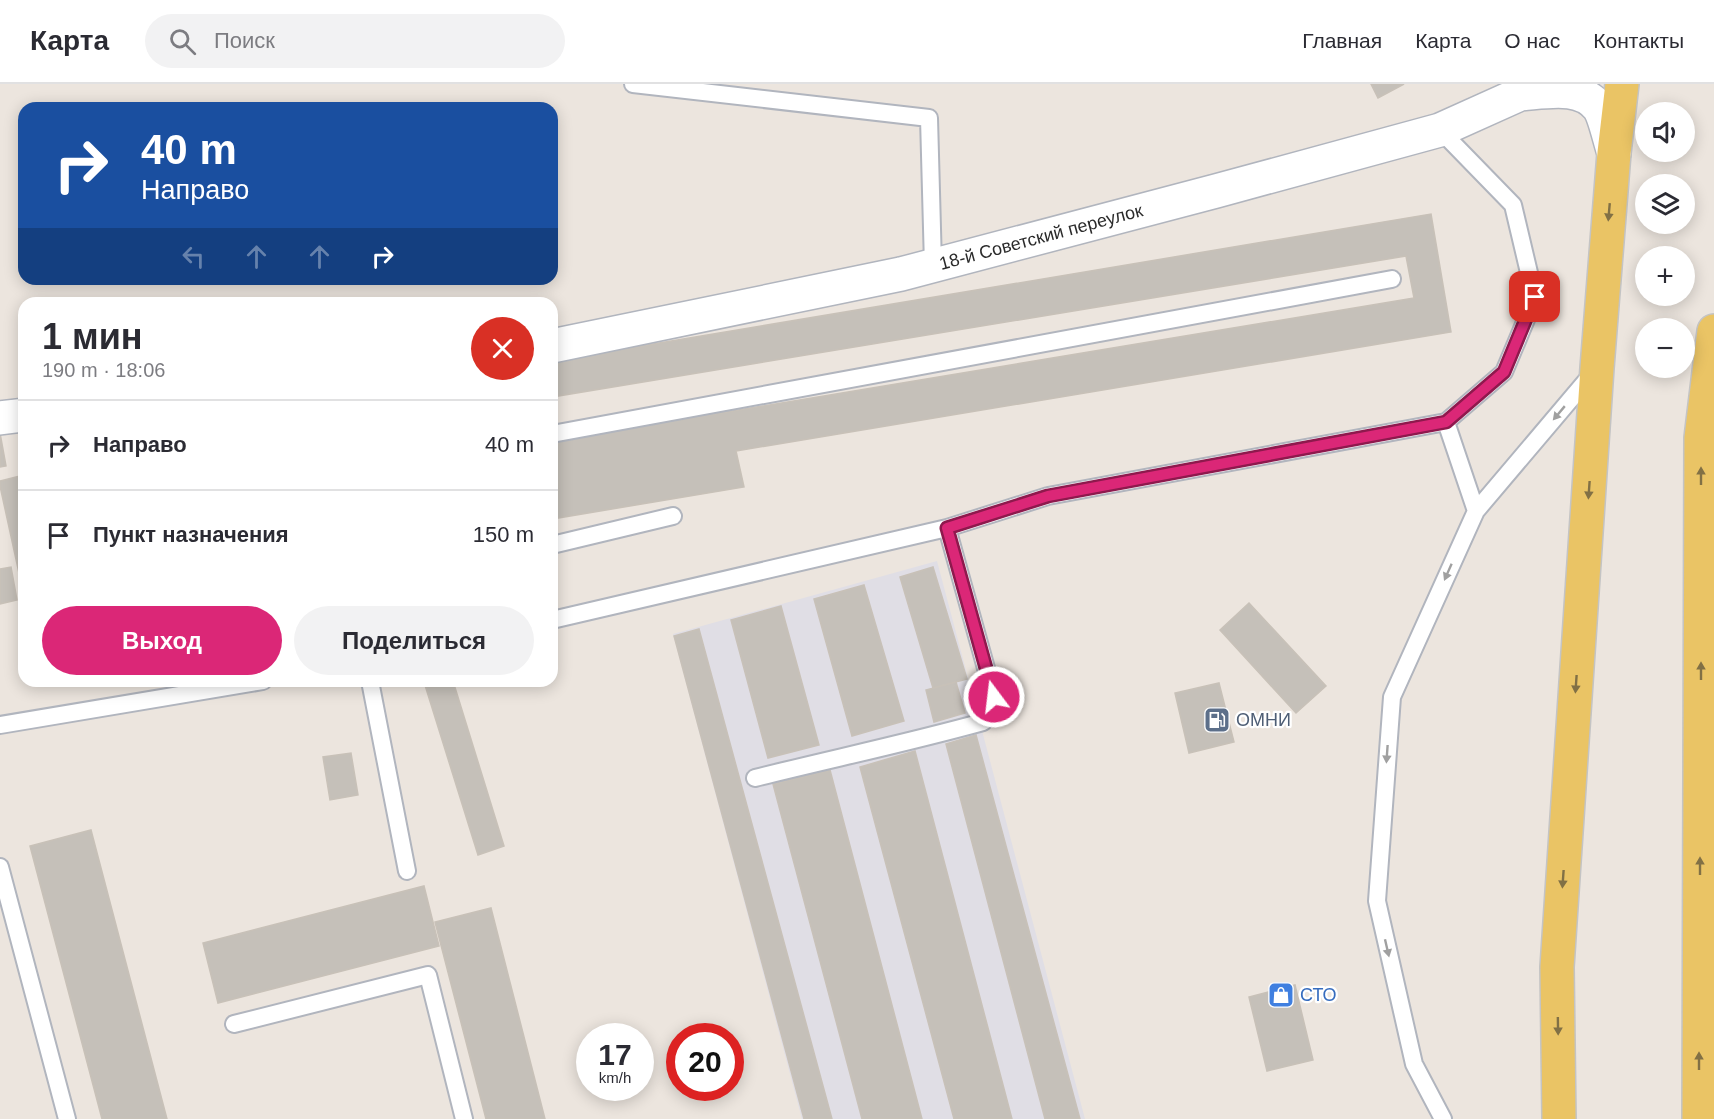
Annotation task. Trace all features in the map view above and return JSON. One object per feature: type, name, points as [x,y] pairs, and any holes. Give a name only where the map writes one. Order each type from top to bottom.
[{"type":"main road","points":[[1559,1119],[1557,967],[1597,368],[1614,153],[1622,84]]},
{"type":"main road","points":[[1699,1119],[1701,438],[1714,331]]},
{"type":"street","name":"18-й Советский переулок","points":[[558,345],[933,265],[1440,130],[1526,89]]},
{"type":"street","points":[[1526,89],[1571,91],[1587,96],[1600,110],[1614,153]]},
{"type":"street","points":[[0,418],[18,416]]},
{"type":"lane","points":[[633,84],[929,118],[933,265]]},
{"type":"lane","points":[[558,619],[947,528],[1048,496],[1446,422],[1504,372],[1535,297],[1513,205],[1440,130]]},
{"type":"lane","points":[[558,433],[1392,279]]},
{"type":"lane","points":[[1443,1119],[1414,1064],[1377,901],[1392,697],[1476,511],[1597,368]]},
{"type":"lane","points":[[1446,422],[1476,511]]},
{"type":"lane","points":[[558,544],[673,516]]},
{"type":"lane","points":[[755,778],[983,722],[994,697],[947,528]]},
{"type":"lane","points":[[0,725],[227,687]]},
{"type":"lane","points":[[371,687],[408,871]]},
{"type":"lane","points":[[0,867],[67,1119]]},
{"type":"lane","points":[[234,1024],[428,975],[464,1119]]},
{"type":"shaded area","points":[[937,561],[1085,1119],[802,1119],[673,634]]},
{"type":"building","points":[[1371,84],[1404,84],[1378,98]]},
{"type":"building","points":[[1431,214],[1451,332],[736,451],[744,487],[558,518],[558,440],[1414,298],[1406,256],[558,396],[558,360]]},
{"type":"building","points":[[0,433],[6,466],[0,467]]},
{"type":"building","points":[[18,476],[18,568],[0,486],[0,481]]},
{"type":"building","points":[[11,567],[17,600],[0,604],[0,569]]},
{"type":"building","points":[[933,567],[967,679],[933,688],[900,577]]},
{"type":"building","points":[[864,585],[904,721],[852,736],[814,599]]},
{"type":"building","points":[[1249,603],[1326,686],[1296,713],[1220,630]]},
{"type":"building","points":[[781,606],[819,745],[768,758],[731,620]]},
{"type":"building","points":[[699,629],[832,1119],[804,1119],[674,636]]},
{"type":"building","points":[[956,682],[965,713],[934,722],[926,690]]},
{"type":"building","points":[[1219,683],[1234,742],[1189,753],[1175,693]]},
{"type":"building","points":[[426,687],[455,687],[504,846],[478,855]]},
{"type":"building","points":[[976,735],[1080,1119],[1045,1119],[946,744]]},
{"type":"building","points":[[915,751],[1012,1119],[954,1119],[860,767]]},
{"type":"building","points":[[351,753],[358,795],[330,800],[323,757]]},
{"type":"building","points":[[830,770],[922,1119],[862,1119],[773,784]]},
{"type":"building","points":[[91,830],[167,1119],[102,1119],[30,846]]},
{"type":"building","points":[[424,886],[439,946],[218,1003],[203,943]]},
{"type":"building","points":[[491,908],[545,1119],[486,1119],[435,922]]},
{"type":"building","points":[[1295,985],[1313,1060],[1267,1071],[1249,997]]},
{"type":"place","name":"ОМНИ","points":[[1217,720]]},
{"type":"place","name":"СТО","points":[[1281,995]]},
{"type":"route","points":[[994,697],[947,528],[1048,496],[1446,422],[1504,372],[1535,297]]}]
